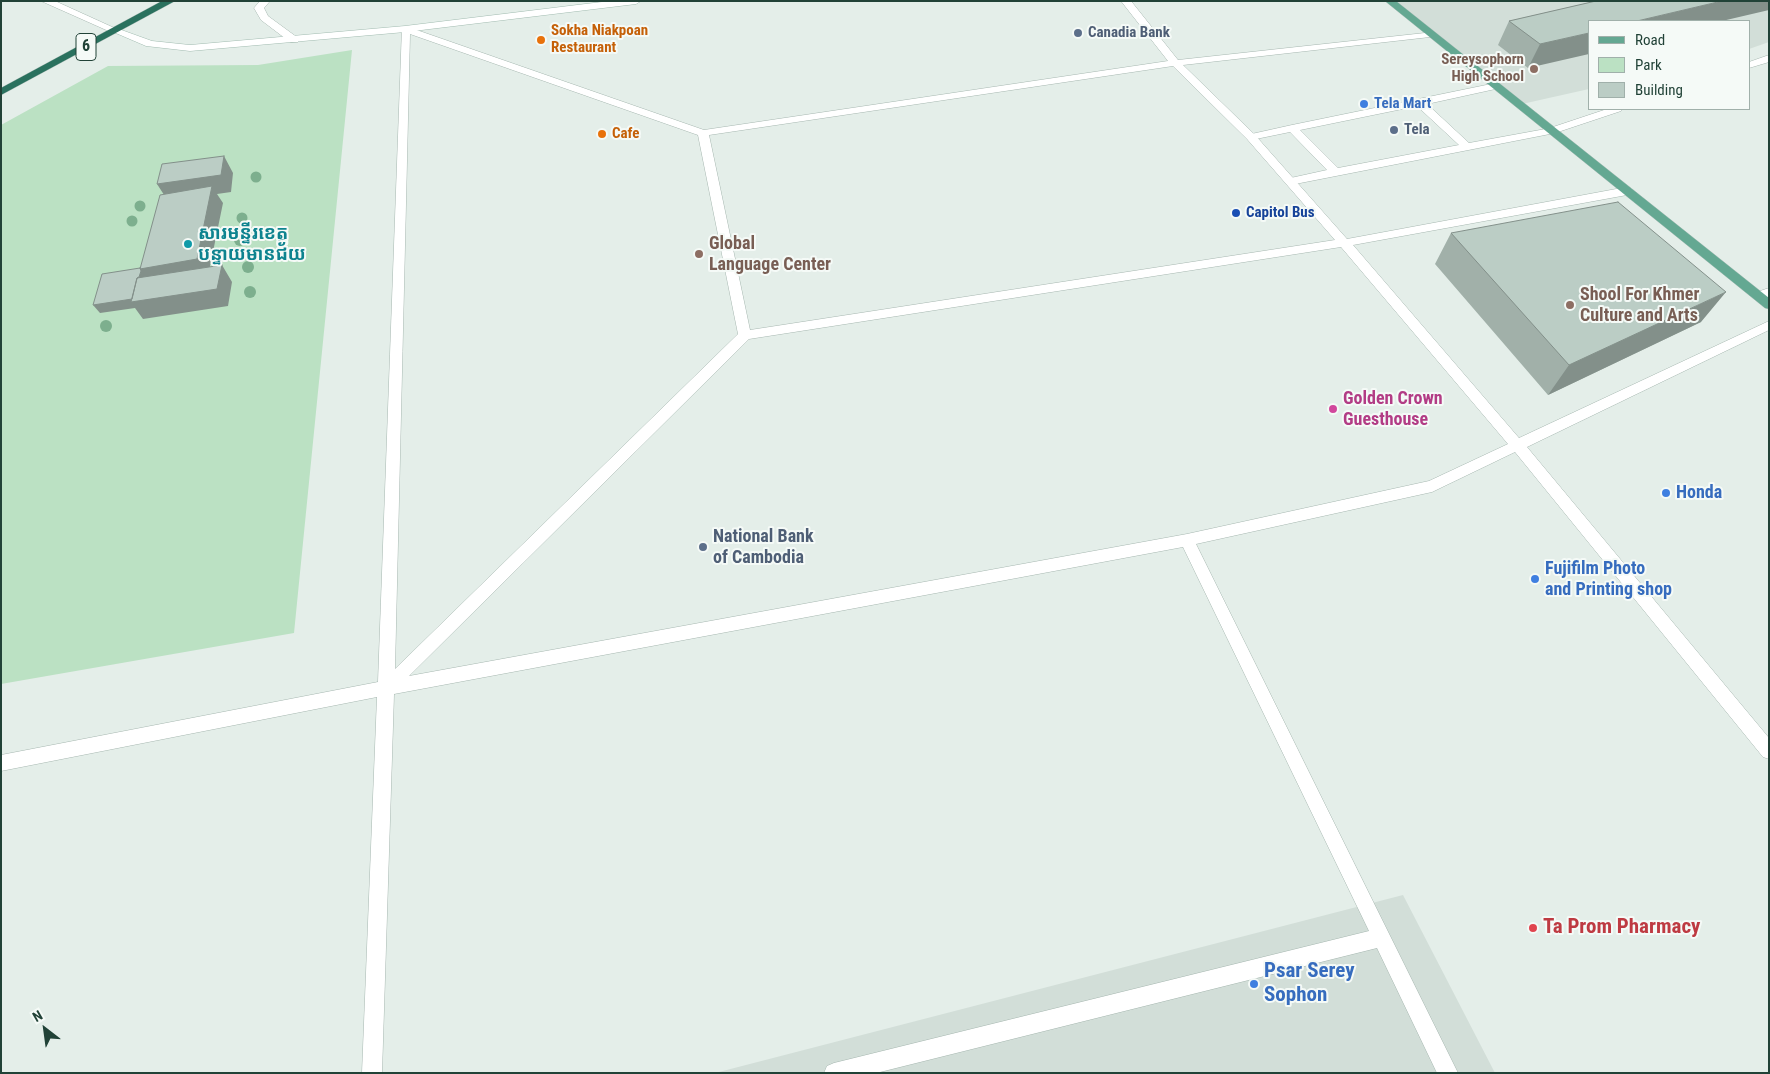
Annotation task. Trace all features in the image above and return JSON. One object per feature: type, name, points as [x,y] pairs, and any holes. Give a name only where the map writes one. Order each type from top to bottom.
[{"type":"highway","name":"6","points":[[1,92],[170,1]]},
{"type":"main road","points":[[1391,1],[1627,191],[1763,294],[1769,305]]},
{"type":"street","points":[[46,1],[150,44],[190,48],[405,29],[636,1]]},
{"type":"street","points":[[265,1],[259,8],[264,18],[294,40]]},
{"type":"street","points":[[1126,1],[1175,63],[1251,137],[1344,243],[1518,446],[1769,751]]},
{"type":"street","points":[[405,29],[702,132],[1175,63],[1430,34]]},
{"type":"street","points":[[372,1073],[386,688],[405,29]]},
{"type":"street","points":[[1750,65],[1769,58]]},
{"type":"street","points":[[1251,137],[1496,86]]},
{"type":"street","points":[[1419,102],[1467,146]]},
{"type":"street","points":[[1290,181],[1551,131],[1614,110]]},
{"type":"street","points":[[1292,128],[1335,172]]},
{"type":"street","points":[[702,132],[745,335]]},
{"type":"street","points":[[386,688],[745,335],[1344,243],[1627,191]]},
{"type":"street","points":[[1,763],[386,688],[1187,540],[1432,486],[1769,325]]},
{"type":"street","points":[[1187,540],[1448,1073]]},
{"type":"street","points":[[834,1073],[1382,937]]},
{"type":"shaded area","name":"Sereysophorn High School","points":[[1396,1],[1769,1],[1769,42],[1750,49],[1750,20],[1588,20],[1588,89],[1522,104]]},
{"type":"shaded area","name":"Psar Serey Sophon","points":[[1403,895],[1495,1073],[715,1073]]},
{"type":"green space","points":[[352,50],[294,633],[1,684],[1,125],[108,66],[258,65]]},
{"type":"building","points":[[1596,1],[1722,1],[1641,20],[1588,20],[1588,33],[1540,44],[1509,21]]},
{"type":"building","points":[[224,156],[221,175],[157,184],[162,164]]},
{"type":"building","points":[[212,186],[197,259],[140,269],[160,195]]},
{"type":"building","points":[[1618,202],[1726,292],[1569,365],[1451,233]]},
{"type":"building","points":[[222,265],[217,289],[131,302],[137,278]]},
{"type":"building","points":[[140,268],[141,271],[137,278],[132,299],[93,305],[102,274]]},
{"type":"place","name":"Canadia Bank","points":[[1078,33]]},
{"type":"place","name":"Sokha Niakpoan Restaurant","points":[[541,40]]},
{"type":"place","name":"Sereysophorn High School","points":[[1534,69]]},
{"type":"place","name":"Tela Mart","points":[[1364,104]]},
{"type":"place","name":"Tela","points":[[1394,130]]},
{"type":"place","name":"Cafe","points":[[602,134]]},
{"type":"place","name":"Capitol Bus","points":[[1236,213]]},
{"type":"place","name":"សារមន្ទីរខេត្ត បន្ទាយមានជ័យ","points":[[188,244]]},
{"type":"place","name":"Global Language Center","points":[[699,254]]},
{"type":"place","name":"Shool For Khmer Culture and Arts","points":[[1570,305]]},
{"type":"place","name":"Golden Crown Guesthouse","points":[[1333,409]]},
{"type":"place","name":"Honda","points":[[1666,493]]},
{"type":"place","name":"National Bank of Cambodia","points":[[703,547]]},
{"type":"place","name":"Fujifilm Photo and Printing shop","points":[[1535,579]]},
{"type":"place","name":"Ta Prom Pharmacy","points":[[1533,928]]},
{"type":"place","name":"Psar Serey Sophon","points":[[1254,984]]}]
